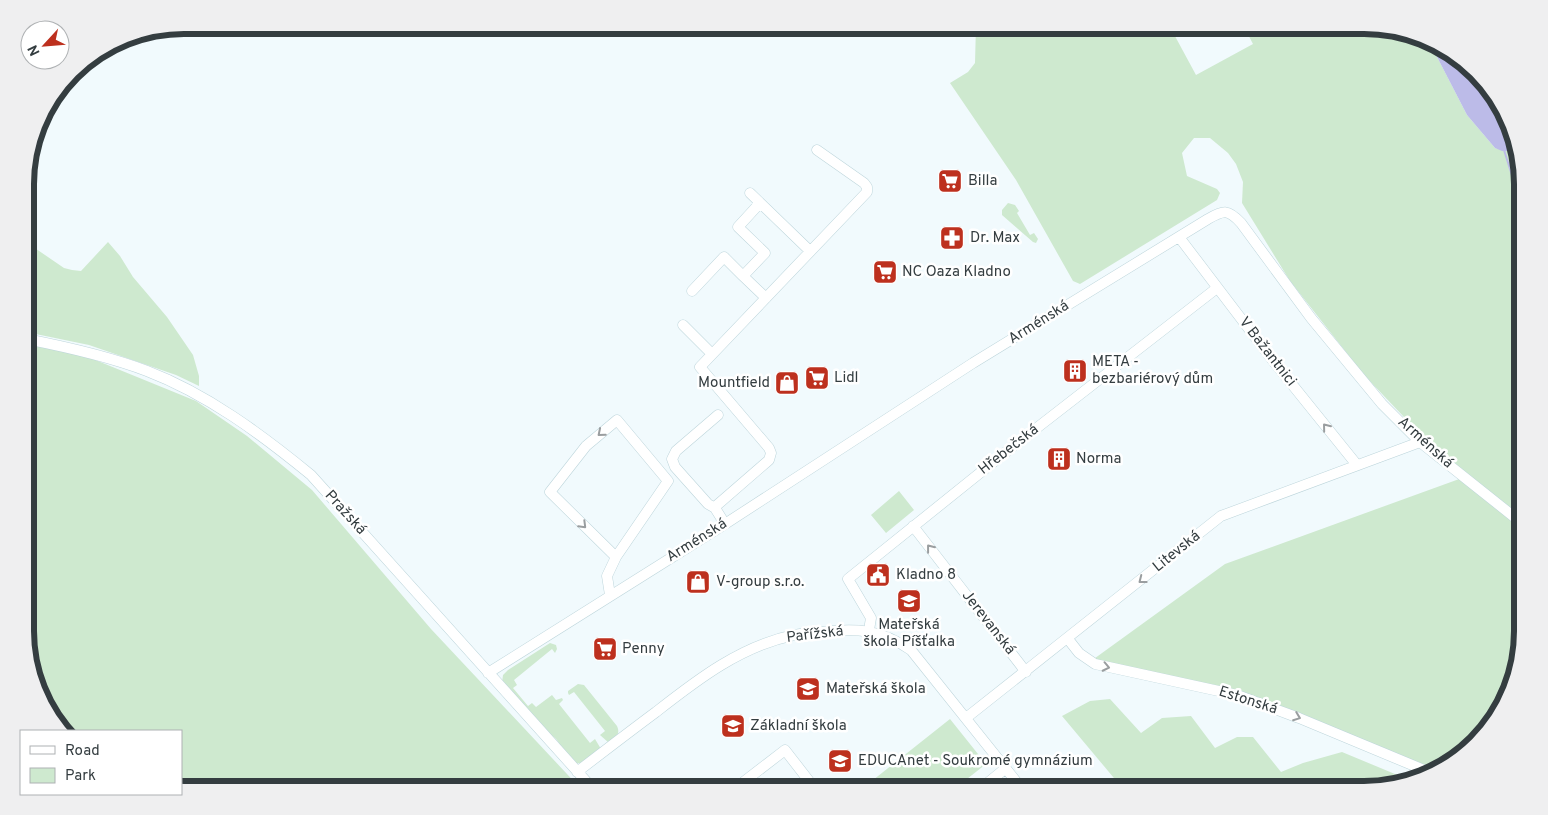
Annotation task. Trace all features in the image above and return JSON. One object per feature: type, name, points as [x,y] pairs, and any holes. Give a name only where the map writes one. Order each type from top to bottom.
[{"type":"street","points":[[715,508],[769,460],[771,453],[700,366],[867,192],[867,187],[864,183],[818,150]]},
{"type":"street","points":[[750,193],[810,251]]},
{"type":"street","points":[[743,276],[765,253],[738,227],[760,203]]},
{"type":"street","name":"Arménská","points":[[488,673],[725,524],[965,368],[1179,237],[1218,214],[1227,212],[1233,215],[1244,227],[1311,318],[1364,384],[1420,442],[1514,517]]},
{"type":"street","name":"V Bažantnici","points":[[1179,237],[1274,362],[1357,465]]},
{"type":"street","points":[[692,291],[724,258],[766,298]]},
{"type":"street","name":"Hřebečská","points":[[869,630],[871,618],[848,579],[1011,448],[1218,288]]},
{"type":"street","points":[[683,325],[712,354]]},
{"type":"street","name":"Pražská","points":[[34,340],[90,352],[148,371],[200,396],[245,424],[311,475],[586,781]]},
{"type":"street","points":[[718,415],[676,451],[672,459],[675,467],[708,504],[715,508],[725,524]]},
{"type":"street","points":[[610,596],[607,576],[616,557],[668,481],[617,420],[586,446],[550,492],[616,557]]},
{"type":"street","name":"Litevská","points":[[966,718],[1221,516],[1420,442]]},
{"type":"street","name":"Jerevanská","points":[[913,526],[1026,672]]},
{"type":"street","name":"Pařížská","points":[[577,772],[694,682],[718,666],[752,648],[794,635],[836,630],[869,630],[894,638],[911,650],[1016,781]]},
{"type":"street","name":"Estonská","points":[[1068,639],[1079,653],[1094,664],[1237,695],[1299,718],[1423,769]]},
{"type":"street","points":[[745,781],[785,750],[809,781]]},
{"type":"street","points":[[990,781],[1006,768]]},
{"type":"green space","points":[[976,34],[1174,34],[1196,75],[1253,44],[1248,34],[1384,35],[1413,42],[1435,51],[1467,115],[1495,148],[1506,151],[1508,143],[1513,164],[1514,183],[1513,651],[1506,680],[1499,698],[1489,715],[1463,744],[1448,756],[1425,768],[1305,718],[1091,661],[1225,564],[1462,478],[1364,375],[1290,281],[1242,203],[1243,182],[1236,164],[1228,153],[1210,138],[1194,138],[1182,153],[1187,176],[1217,189],[1220,193],[1217,200],[1080,284],[1073,281],[1016,180],[950,83],[968,72],[975,63]]},
{"type":"green space","points":[[1008,203],[1015,205],[1019,211],[1017,213],[1030,235],[1034,233],[1038,239],[1036,243],[1002,215],[1002,210]]},
{"type":"green space","points":[[108,242],[120,256],[133,277],[167,317],[193,355],[199,376],[199,386],[176,375],[89,345],[34,334],[34,247],[64,268],[81,271]]},
{"type":"green space","points":[[34,346],[88,357],[196,401],[247,436],[312,490],[431,629],[574,781],[182,781],[182,730],[72,730],[54,706],[45,689],[35,651]]},
{"type":"green space","points":[[899,491],[914,510],[886,533],[871,515]]},
{"type":"green space","points":[[550,643],[556,645],[555,653],[552,649],[514,680],[517,685],[513,688],[528,706],[532,703],[536,707],[552,695],[556,700],[562,698],[563,700],[559,704],[590,743],[595,739],[601,749],[581,763],[574,763],[568,758],[556,739],[540,727],[502,683],[503,675],[508,670]]},
{"type":"green space","points":[[578,684],[584,685],[617,726],[618,734],[609,743],[600,735],[605,731],[574,692],[569,695],[568,691]]},
{"type":"green space","points":[[1110,699],[1141,733],[1162,718],[1191,716],[1215,748],[1237,737],[1253,737],[1281,772],[1303,763],[1342,752],[1400,776],[1390,779],[1360,778],[1333,781],[1116,781],[1062,716],[1090,701]]},
{"type":"green space","points":[[950,719],[986,764],[964,781],[872,781]]},
{"type":"water","points":[[1435,51],[1463,71],[1489,100],[1499,117],[1506,135],[1509,144],[1507,151],[1495,148],[1467,115]]},
{"type":"waterway","points":[[1504,150],[1514,181]]},
{"type":"place","name":"Billa","points":[[950,181]]},
{"type":"place","name":"Dr. Max","points":[[952,238]]},
{"type":"place","name":"NC Oaza Kladno","points":[[885,272]]},
{"type":"place","name":"META - bezbariérový dům","points":[[1075,371]]},
{"type":"place","name":"Lidl","points":[[817,378]]},
{"type":"place","name":"Mountfield","points":[[787,383]]},
{"type":"place","name":"Norma","points":[[1059,459]]},
{"type":"place","name":"Kladno 8","points":[[878,575]]},
{"type":"place","name":"V-group s.r.o.","points":[[698,582]]},
{"type":"place","name":"Mateřská škola Píšťalka","points":[[909,601]]},
{"type":"place","name":"Penny","points":[[605,649]]},
{"type":"place","name":"Mateřská škola","points":[[808,689]]},
{"type":"place","name":"Základní škola","points":[[733,726]]},
{"type":"place","name":"EDUCAnet - Soukromé gymnázium","points":[[840,761]]}]
